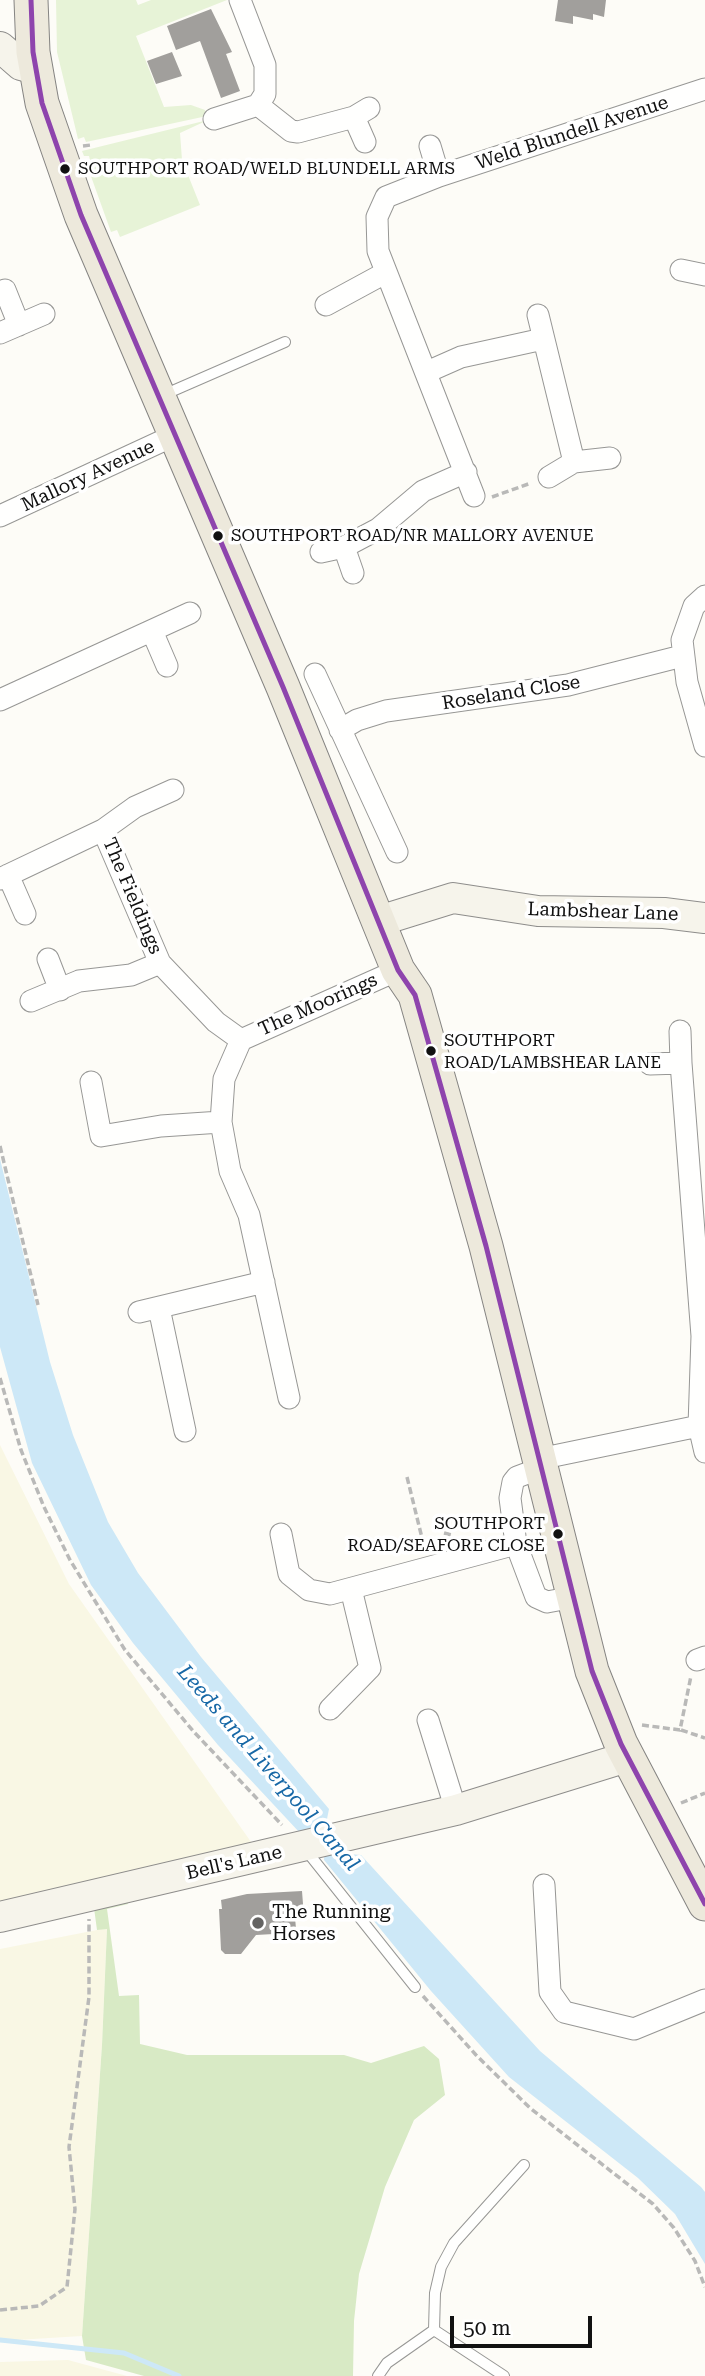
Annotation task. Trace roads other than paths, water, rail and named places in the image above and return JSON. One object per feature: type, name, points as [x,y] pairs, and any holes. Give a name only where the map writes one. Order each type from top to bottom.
[{"type":"main road","points":[[31,0],[36,69],[42,103],[65,173],[398,970],[415,995],[486,1246],[592,1671],[627,1757],[668,1828],[705,1904]]},
{"type":"street","points":[[214,119],[258,105],[265,94],[265,65],[240,0]]},
{"type":"street","points":[[0,47],[21,65],[36,69]]},
{"type":"street","name":"Weld Blundell Avenue","points":[[482,497],[466,472],[385,273],[376,234],[380,205],[394,191],[705,89]]},
{"type":"street","points":[[258,105],[291,131],[298,132],[362,113],[365,142]]},
{"type":"street","points":[[430,146],[439,176]]},
{"type":"street","points":[[681,270],[705,275]]},
{"type":"street","points":[[326,305],[385,273]]},
{"type":"street","points":[[5,290],[10,329],[44,314]]},
{"type":"street","points":[[538,315],[574,462]]},
{"type":"street","points":[[427,372],[461,357],[543,339]]},
{"type":"street","name":"Mallory Avenue","points":[[0,516],[175,435]]},
{"type":"street","points":[[549,477],[574,462],[610,458]]},
{"type":"street","points":[[321,552],[344,547],[378,529],[423,491],[466,472]]},
{"type":"street","points":[[344,547],[353,573]]},
{"type":"street","points":[[705,596],[694,606],[686,622],[682,656],[705,746]]},
{"type":"street","points":[[0,700],[190,613]]},
{"type":"street","points":[[152,631],[167,666]]},
{"type":"street","name":"Roseland Close","points":[[340,730],[357,720],[386,711],[568,685],[682,656]]},
{"type":"street","points":[[315,674],[397,852]]},
{"type":"street","name":"The Fieldings","points":[[25,914],[4,877],[103,830],[135,807],[173,790]]},
{"type":"street","name":"The Fieldings","points":[[103,830],[160,963],[216,1022],[241,1040]]},
{"type":"street","name":"Lambshear Lane","points":[[379,921],[453,898],[538,911],[664,913],[705,918]]},
{"type":"street","points":[[48,959],[60,990]]},
{"type":"street","name":"The Fieldings","points":[[31,1002],[79,981],[131,975],[160,963]]},
{"type":"street","name":"The Moorings","points":[[289,1398],[249,1215],[230,1171],[221,1122],[224,1079],[241,1040],[398,970]]},
{"type":"street","points":[[680,1031],[702,1336],[699,1426],[705,1452]]},
{"type":"street","points":[[650,1064],[681,1063]]},
{"type":"street","points":[[91,1082],[101,1136],[161,1126],[221,1122]]},
{"type":"street","points":[[186,1431],[149,1310],[264,1282]]},
{"type":"street","points":[[573,1597],[547,1602],[537,1597],[516,1544],[510,1498],[516,1477],[540,1464],[699,1426]]},
{"type":"street","points":[[281,1535],[289,1574],[309,1590],[330,1594],[516,1544]]},
{"type":"street","points":[[330,1709],[370,1668],[351,1588]]},
{"type":"street","points":[[428,1720],[456,1810]]},
{"type":"street","name":"Bell's Lane","points":[[0,1917],[456,1810],[627,1757]]},
{"type":"street","points":[[544,1885],[550,1992],[564,2012],[634,2029],[705,2000]]},
{"type":"lane","points":[[159,397],[285,342]]},
{"type":"lane","points":[[312,1845],[415,1987]]},
{"type":"lane","points":[[434,2330],[435,2293],[441,2267],[454,2243],[524,2165]]},
{"type":"lane","points":[[378,2376],[387,2363],[434,2330]]},
{"type":"lane","points":[[434,2330],[504,2376]]},
{"type":"water","name":"Leeds and Liverpool Canal","points":[[0,1159],[50,1362],[73,1435],[108,1522],[138,1573],[201,1657],[329,1809],[326,1824],[349,1854],[361,1855],[540,2051],[701,2187],[705,2192],[705,2264],[675,2214],[638,2178],[509,2077],[431,1991],[324,1860],[325,1847],[300,1833],[218,1745],[133,1643],[91,1585],[32,1463],[0,1347]]},
{"type":"waterway","points":[[0,2340],[124,2353],[179,2376]]},
{"type":"place","name":"SOUTHPORT ROAD/WELD BLUNDELL ARMS","points":[[65,169]]},
{"type":"place","name":"SOUTHPORT ROAD/NR MALLORY AVENUE","points":[[218,536]]},
{"type":"place","name":"SOUTHPORT ROAD/LAMBSHEAR LANE","points":[[431,1051]]},
{"type":"place","name":"SOUTHPORT ROAD/SEAFORE CLOSE","points":[[558,1534]]},
{"type":"place","name":"The Running Horses","points":[[258,1923]]}]
